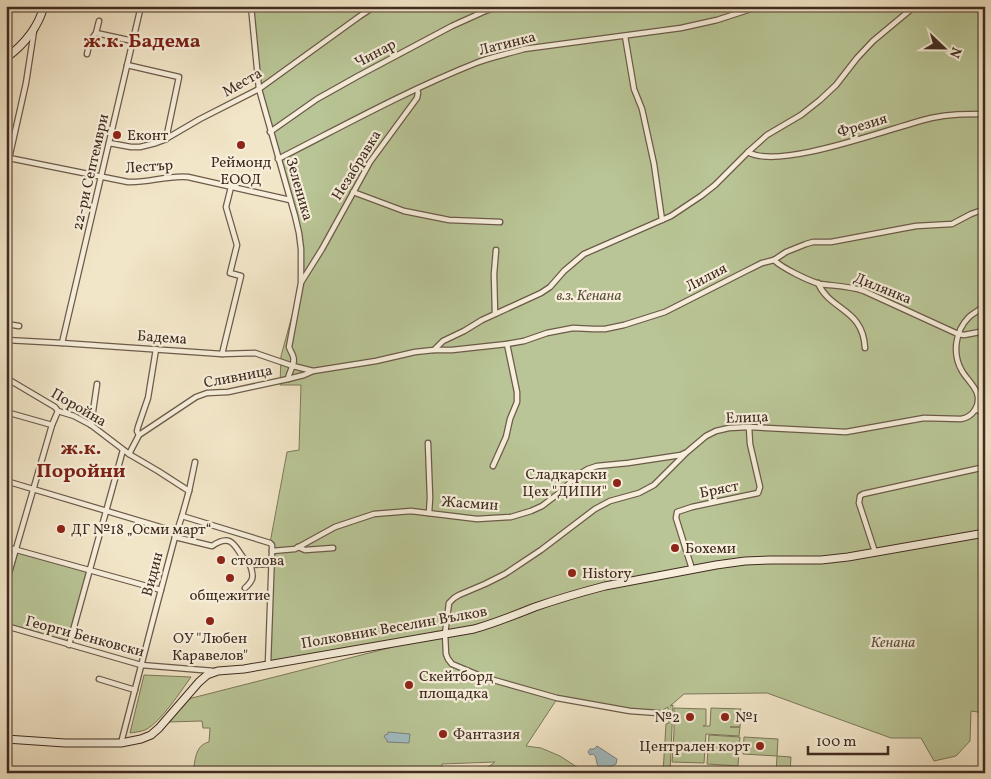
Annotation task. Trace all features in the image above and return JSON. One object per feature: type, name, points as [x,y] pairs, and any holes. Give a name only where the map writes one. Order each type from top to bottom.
[{"type":"main road","points":[[6,58],[22,45],[34,29],[44,6]]},
{"type":"main road","name":"Полковник Веселин Вълков","points":[[218,671],[244,669],[474,629],[589,590],[692,569],[740,562],[821,560],[848,557],[985,533]]},
{"type":"main road","points":[[6,739],[65,743],[121,743],[141,739],[150,735],[166,721],[199,682],[207,675],[218,671]]},
{"type":"street","name":"22-ри Септември","points":[[62,342],[140,6]]},
{"type":"street","name":"Зеленика","points":[[251,6],[259,89],[299,233],[301,249],[301,283],[289,347],[294,359],[288,379]]},
{"type":"street","name":"Места","points":[[109,142],[140,147],[156,144],[166,139],[200,119],[259,89],[375,6]]},
{"type":"street","name":"Чинар","points":[[270,132],[317,99],[358,76],[459,23],[499,6]]},
{"type":"street","name":"Латинка","points":[[278,159],[417,89],[477,62],[524,49],[682,28],[717,20],[760,6]]},
{"type":"street","points":[[978,6],[985,15]]},
{"type":"street","points":[[434,350],[443,341],[482,320],[546,290],[576,260],[590,250],[671,216],[701,196],[767,135],[801,115],[820,100],[836,85],[873,41],[914,7]]},
{"type":"street","points":[[87,54],[90,41],[96,33],[99,21]]},
{"type":"street","points":[[6,172],[26,83],[34,29]]},
{"type":"street","points":[[96,33],[133,41]]},
{"type":"street","points":[[625,36],[634,88],[642,109],[654,164],[662,220]]},
{"type":"street","points":[[127,65],[179,77],[166,139]]},
{"type":"street","name":"Незабравка","points":[[301,283],[370,162],[417,98],[417,89]]},
{"type":"street","name":"Фрезия","points":[[748,152],[753,155],[775,157],[836,146],[910,123],[933,118],[954,114],[985,114]]},
{"type":"street","name":"Лестър","points":[[10,158],[128,182],[182,176],[290,200]]},
{"type":"street","points":[[222,354],[241,276],[230,273],[237,245],[226,207],[231,187]]},
{"type":"street","points":[[353,192],[404,211],[448,220],[500,222]]},
{"type":"street","name":"Лилия","points":[[313,370],[376,361],[415,352],[507,344],[524,341],[563,329],[605,329],[624,325],[654,316],[762,263],[774,260],[786,252],[813,242],[831,242],[916,226],[952,224],[985,209]]},
{"type":"street","points":[[495,314],[494,274],[496,250]]},
{"type":"street","name":"Дилянка","points":[[774,260],[781,266],[818,283],[851,287],[864,291],[958,334]]},
{"type":"street","points":[[818,283],[825,294],[856,320],[863,333],[865,348]]},
{"type":"street","points":[[985,306],[964,324],[958,334],[956,345],[957,359],[962,371],[977,392],[978,402],[975,410],[985,415]]},
{"type":"street","points":[[6,324],[19,326]]},
{"type":"street","points":[[958,334],[964,335],[985,331]]},
{"type":"street","name":"Бадема","points":[[6,340],[62,342],[222,354],[255,353],[293,366],[313,370]]},
{"type":"street","points":[[493,466],[506,437],[510,419],[518,402],[507,344]]},
{"type":"street","points":[[139,435],[138,428],[148,398],[156,349]]},
{"type":"street","name":"Сливница","points":[[129,454],[139,435],[196,396],[228,392],[288,379],[304,375],[313,370]]},
{"type":"street","name":"Поройна","points":[[6,378],[55,407],[58,411],[74,416],[91,425],[123,450],[189,491]]},
{"type":"street","points":[[91,425],[97,384]]},
{"type":"street","name":"Елица","points":[[658,713],[630,711],[557,698],[482,677],[460,668],[450,662],[446,654],[445,634],[449,603],[454,598],[505,574],[547,546],[595,509],[610,501],[647,490],[661,479],[687,452],[713,432],[729,428],[749,427],[846,432],[924,418],[964,419],[975,410]]},
{"type":"street","points":[[6,583],[52,425],[58,411]]},
{"type":"street","points":[[6,412],[52,425]]},
{"type":"street","name":"Бряст","points":[[692,569],[676,514],[679,511],[692,507],[758,493],[760,487],[750,441],[749,427]]},
{"type":"street","points":[[428,443],[429,512]]},
{"type":"street","points":[[69,645],[123,450]]},
{"type":"street","name":"Жасмин","points":[[272,551],[289,550],[298,547],[335,527],[374,514],[411,511],[476,519],[512,517],[542,506],[560,494],[576,476],[588,469],[597,466],[671,457],[687,452]]},
{"type":"street","name":"Видин","points":[[121,743],[189,491],[195,462]]},
{"type":"street","points":[[875,552],[859,503],[859,498],[862,495],[985,467]]},
{"type":"street","points":[[6,481],[106,510],[212,546],[220,540],[228,540],[234,545],[254,574],[251,583],[246,588]]},
{"type":"street","points":[[182,516],[272,545],[268,664]]},
{"type":"street","points":[[6,547],[161,590]]},
{"type":"street","points":[[298,547],[305,550],[333,548]]},
{"type":"street","points":[[250,566],[272,564]]},
{"type":"street","name":"Георги Бенковски","points":[[6,626],[141,665],[218,671]]},
{"type":"street","points":[[100,679],[134,692]]},
{"type":"green space","name":"в.з. Кенана","points":[[251,6],[985,6],[985,713],[971,711],[970,741],[956,756],[934,761],[921,738],[891,738],[767,693],[684,694],[670,706],[673,705],[670,773],[663,773],[666,724],[669,723],[668,707],[658,713],[557,699],[526,746],[541,748],[560,756],[586,773],[480,773],[495,762],[442,764],[442,773],[193,773],[198,750],[209,742],[210,728],[203,728],[202,721],[168,722],[188,699],[436,636],[268,664],[270,543],[287,452],[299,450],[301,385],[280,385],[281,356],[301,283],[299,233],[259,89]]},
{"type":"green space","points":[[18,552],[87,571],[68,641],[6,623],[6,593]]},
{"type":"green space","points":[[144,675],[191,677],[158,720],[145,730],[130,733]]},
{"type":"green space","points":[[674,708],[706,709],[706,725],[703,726],[710,726],[711,708],[741,709],[739,736],[706,734],[704,763],[672,762]]},
{"type":"green space","points":[[709,735],[740,737],[738,766],[707,764]]},
{"type":"green space","name":"Централен корт","points":[[744,737],[778,739],[777,756],[743,754]]},
{"type":"green space","points":[[777,756],[791,757],[790,773],[776,773]]},
{"type":"water","points":[[388,732],[410,734],[409,743],[387,742],[384,737]]},
{"type":"water","points":[[597,746],[617,759],[616,764],[607,768],[599,767],[595,756],[593,754],[590,755],[588,752]]},
{"type":"place","name":"Еконт","points":[[117,135]]},
{"type":"place","name":"Реймонд ЕООД","points":[[241,145]]},
{"type":"place","name":"Сладкарски Цех \"ДИПИ\"","points":[[617,483]]},
{"type":"place","name":"ДГ №18 „Осми март“","points":[[61,529]]},
{"type":"place","name":"Бохеми","points":[[675,548]]},
{"type":"place","name":"столова","points":[[221,560]]},
{"type":"place","name":"History","points":[[572,573]]},
{"type":"place","name":"общежитие","points":[[230,578]]},
{"type":"place","name":"ОУ \"Любен Каравелов\"","points":[[210,621]]},
{"type":"place","name":"Скейтборд площадка","points":[[409,685]]},
{"type":"place","name":"№2","points":[[690,717]]},
{"type":"place","name":"№1","points":[[725,717]]},
{"type":"place","name":"Фантазия","points":[[443,734]]},
{"type":"place","name":"Централен корт","points":[[760,746]]},
{"type":"district","name":"ж.к. Бадема","points":[[142,40]]},
{"type":"district","name":"ж.к. Поройни","points":[[81,458]]},
{"type":"park label","name":"Кенана","points":[[893,642]]}]
